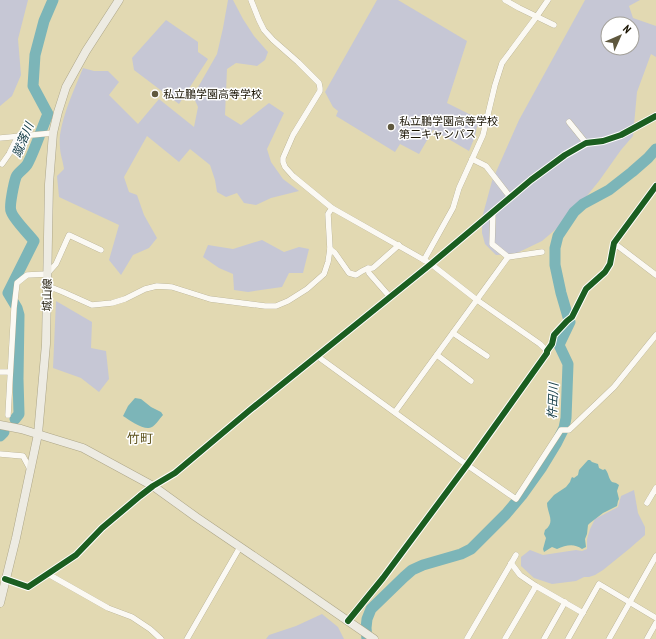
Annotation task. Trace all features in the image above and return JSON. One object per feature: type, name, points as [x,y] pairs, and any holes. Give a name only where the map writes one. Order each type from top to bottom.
[{"type":"main road","name":"城山線","points":[[0,603],[16,538],[38,434],[46,344],[49,184],[53,133],[66,87],[86,51],[119,0]]},
{"type":"main road","points":[[0,424],[83,448],[153,486],[374,639]]},
{"type":"street","points":[[251,0],[258,20],[264,30],[319,83],[320,91],[293,135],[284,158],[283,162],[285,167],[293,176],[332,208],[424,260],[477,300],[540,344],[547,351]]},
{"type":"street","points":[[505,0],[554,25]]},
{"type":"street","points":[[424,260],[453,208],[459,188],[483,135],[494,85],[502,63],[548,0]]},
{"type":"street","points":[[5,579],[28,587],[76,555],[102,528],[153,486],[175,472],[531,180],[565,155],[586,143],[603,141],[621,135],[656,116]]},
{"type":"street","points":[[569,122],[586,143]]},
{"type":"street","points":[[0,138],[53,133]]},
{"type":"street","points":[[1,165],[9,154],[18,136]]},
{"type":"street","points":[[472,159],[486,166],[510,197]]},
{"type":"street","points":[[348,621],[383,578],[467,465],[547,353],[552,344],[554,335],[572,317],[586,289],[605,272],[610,264],[614,244],[656,186]]},
{"type":"street","points":[[47,288],[53,288],[92,305],[112,303],[125,299],[145,289],[157,286],[172,287],[210,299],[276,306],[288,301],[324,274],[330,249],[328,214],[332,208]]},
{"type":"street","points":[[493,212],[492,244],[508,257]]},
{"type":"street","points":[[8,415],[14,308],[17,283],[27,275],[47,274],[56,264],[69,235],[101,250]]},
{"type":"street","points":[[614,244],[656,275]]},
{"type":"street","points":[[330,249],[335,253],[349,274],[356,275],[368,268],[373,268],[398,245]]},
{"type":"street","points":[[395,412],[508,257],[542,252]]},
{"type":"street","points":[[368,268],[369,273],[390,297]]},
{"type":"street","points":[[453,333],[488,356]]},
{"type":"street","points":[[317,356],[467,465],[516,498],[563,430],[569,430],[614,387],[656,335]]},
{"type":"street","points":[[437,356],[471,381]]},
{"type":"street","points":[[0,372],[10,372]]},
{"type":"street","points":[[0,454],[23,456],[30,469]]},
{"type":"street","points":[[647,503],[656,488]]},
{"type":"street","points":[[187,639],[240,547]]},
{"type":"street","points":[[467,639],[516,555]]},
{"type":"street","points":[[609,639],[656,556]]},
{"type":"street","points":[[511,563],[520,575],[583,613]]},
{"type":"street","points":[[48,574],[108,608],[132,617],[150,629],[161,639]]},
{"type":"street","points":[[568,639],[598,584],[656,618]]},
{"type":"street","points":[[505,639],[536,586]]},
{"type":"street","points":[[544,639],[565,602]]},
{"type":"street","points":[[647,639],[656,623]]},
{"type":"shaded area","points":[[0,0],[28,0],[18,39],[21,75],[12,96],[0,106]]},
{"type":"shaded area","points":[[228,0],[233,0],[254,36],[268,52],[265,60],[257,66],[236,63],[227,69],[225,115],[241,125],[269,103],[284,113],[267,149],[271,162],[283,179],[299,191],[271,198],[256,205],[244,203],[237,193],[226,197],[217,192],[210,165],[190,149],[179,162],[147,136],[124,177],[129,192],[137,195],[144,215],[157,238],[149,248],[133,255],[121,275],[109,260],[119,225],[59,197],[57,176],[64,169],[60,152],[61,129],[71,96],[83,68],[94,71],[108,71],[119,82],[109,95],[138,124],[159,99],[194,127],[198,107],[193,96],[217,54]]},
{"type":"shaded area","points":[[377,0],[398,0],[467,41],[447,103],[479,119],[469,151],[433,130],[419,154],[400,144],[395,152],[336,116],[338,111],[333,107],[325,92]]},
{"type":"shaded area","points":[[585,0],[640,0],[629,6],[632,16],[600,16],[600,56],[640,56],[640,20],[656,26],[656,57],[651,54],[637,92],[633,136],[569,218],[542,241],[515,254],[496,255],[485,244],[482,233],[482,218],[492,181],[519,120]]},
{"type":"shaded area","points":[[166,20],[198,42],[198,52],[208,59],[179,104],[134,70],[132,58]]},
{"type":"shaded area","points":[[262,240],[284,252],[299,247],[309,249],[303,273],[289,273],[282,287],[248,292],[234,290],[233,274],[219,268],[203,257],[208,245],[233,249]]},
{"type":"shaded area","points":[[56,301],[92,322],[91,348],[106,351],[109,379],[99,392],[81,378],[53,368]]},
{"type":"shaded area","points":[[634,490],[638,513],[645,527],[645,535],[603,570],[595,575],[584,577],[576,581],[552,584],[534,578],[521,566],[521,557],[530,550],[543,555],[576,550],[582,551],[587,549],[587,539],[595,519],[618,507],[621,496]]},
{"type":"shaded area","points":[[322,614],[338,627],[344,639],[266,639],[269,635],[296,626]]},
{"type":"water","points":[[135,398],[141,399],[151,407],[161,412],[163,415],[151,428],[139,426],[123,416],[128,406]]},
{"type":"water","points":[[588,460],[598,464],[599,468],[603,470],[605,469],[612,482],[619,485],[617,491],[619,499],[617,506],[603,513],[588,525],[585,539],[586,547],[582,549],[570,545],[557,549],[552,547],[544,552],[543,549],[546,538],[544,534],[545,530],[550,524],[547,503],[554,495],[566,487],[572,477],[574,478],[578,475],[579,470]]},
{"type":"waterway","name":"蹴落川","points":[[15,419],[19,414],[19,315],[17,308],[8,293],[34,241],[12,214],[11,204],[16,177],[28,163],[48,114],[33,86],[35,55],[44,21],[53,0]]},
{"type":"waterway","name":"杵田川","points":[[367,639],[367,619],[371,609],[412,570],[423,565],[461,554],[471,549],[506,514],[522,495],[556,444],[564,428],[566,418],[568,364],[559,345],[570,322],[561,293],[555,265],[555,248],[558,236],[574,212],[583,204],[609,190],[632,172],[656,149]]},
{"type":"waterway","name":"蹴落川","points":[[0,436],[4,432]]},
{"type":"cycle path","points":[[5,579],[28,587],[76,555],[102,528],[140,496],[153,486],[175,473],[250,410],[431,264],[531,180],[565,155],[586,143],[603,141],[621,135],[656,116]]},
{"type":"cycle path","points":[[348,621],[383,578],[467,465],[547,353],[552,344],[554,335],[572,317],[586,289],[605,272],[610,264],[614,243],[656,186]]},
{"type":"place","name":"私立鵬学園高等学校","points":[[155,94]]},
{"type":"place","name":"私立鵬学園高等学校 第二キャンパス","points":[[391,127]]},
{"type":"district","name":"竹町","points":[[140,438]]}]
